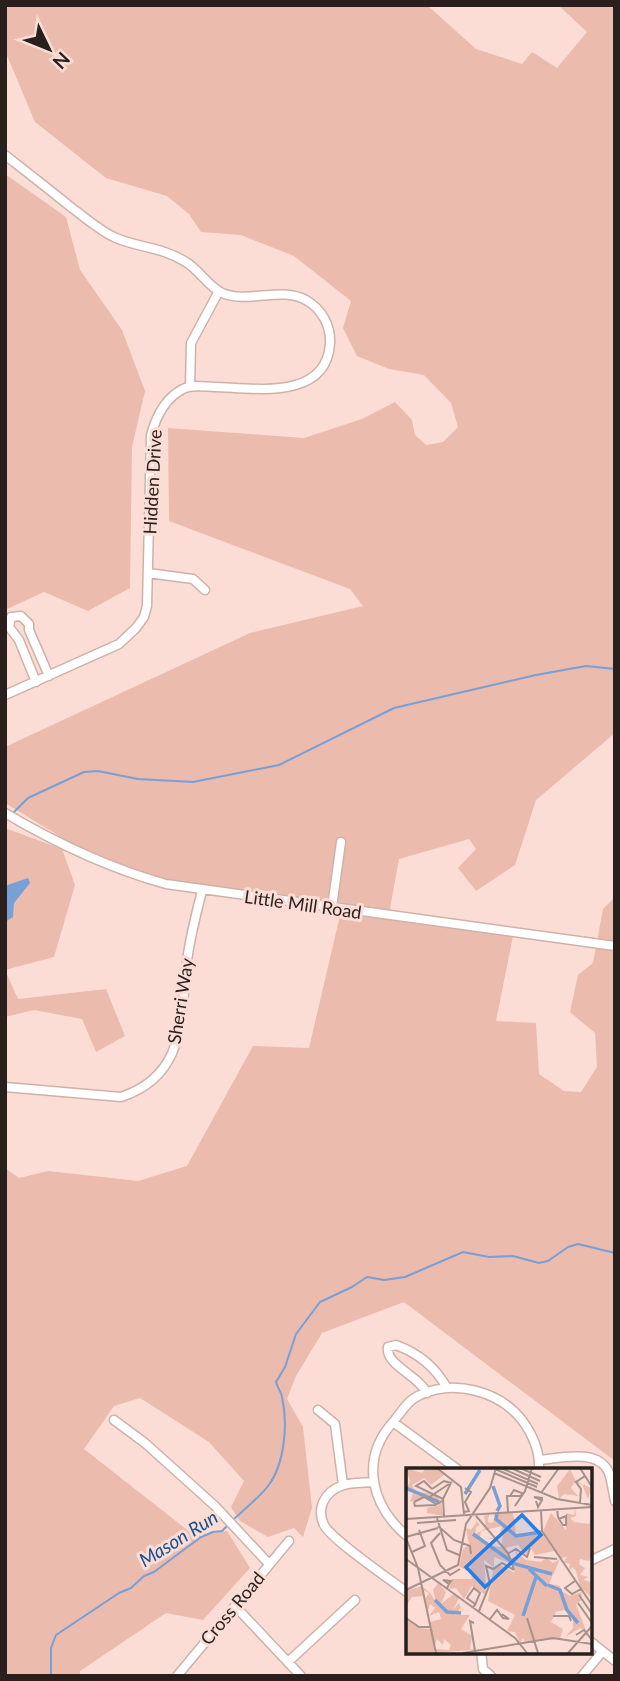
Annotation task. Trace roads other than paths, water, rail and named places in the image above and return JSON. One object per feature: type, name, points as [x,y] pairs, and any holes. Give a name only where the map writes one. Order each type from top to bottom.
[{"type":"street","points":[[5,155],[98,228],[116,238],[171,254],[188,263],[219,292],[240,296],[294,295],[308,301],[323,315],[330,344],[327,357],[317,373],[300,385],[278,389],[190,386],[191,343],[219,292]]},
{"type":"street","name":"Hidden Drive","points":[[5,695],[108,650],[128,637],[144,617],[148,573],[151,435],[169,398],[190,386]]},
{"type":"street","points":[[148,573],[193,579],[205,590]]},
{"type":"street","points":[[36,681],[19,640],[9,627],[11,617],[21,616],[29,624],[29,630],[49,676]]},
{"type":"street","name":"Little Mill Road","points":[[9,815],[74,850],[140,877],[202,891],[615,946]]},
{"type":"street","points":[[332,907],[341,842]]},
{"type":"street","name":"Sherri Way","points":[[5,1087],[121,1097],[134,1093],[153,1081],[169,1060],[177,1042],[190,943],[202,891]]},
{"type":"street","points":[[427,1393],[423,1384],[390,1359],[388,1347],[396,1345],[419,1357],[440,1376],[447,1388]]},
{"type":"street","points":[[406,1535],[386,1515],[374,1482],[375,1454],[379,1439],[409,1402],[427,1393],[447,1388],[478,1390],[501,1400],[515,1411],[536,1443],[540,1465],[582,1456],[600,1462],[608,1471],[615,1502]]},
{"type":"street","points":[[318,1410],[335,1424],[343,1485]]},
{"type":"street","points":[[114,1420],[145,1443],[215,1506],[269,1564]]},
{"type":"street","points":[[393,1422],[456,1468]]},
{"type":"street","points":[[374,1482],[343,1485],[332,1491],[323,1500],[321,1515],[330,1532],[406,1591]]},
{"type":"street","name":"Cross Road","points":[[177,1676],[289,1541]]},
{"type":"street","points":[[592,1560],[615,1549]]},
{"type":"street","points":[[288,1662],[355,1600]]},
{"type":"street","points":[[235,1606],[301,1676]]},
{"type":"street","points":[[592,1643],[615,1661]]},
{"type":"street","points":[[582,1676],[602,1652]]},
{"type":"street","points":[[481,1653],[483,1669],[491,1676]]},
{"type":"water","points":[[28,878],[30,883],[14,903],[13,917],[5,922],[5,886]]},
{"type":"waterway","points":[[13,813],[28,798],[84,772],[98,771],[138,779],[193,782],[279,765],[394,708],[586,666],[615,669]]},
{"type":"waterway","name":"Mason Run","points":[[233,1520],[264,1491],[274,1477],[284,1443],[285,1419],[276,1382],[285,1367],[296,1334],[320,1302],[367,1277],[384,1280],[405,1277],[463,1252],[489,1257],[513,1256],[539,1263],[548,1261],[568,1247],[578,1244],[615,1253]]},
{"type":"waterway","name":"Mason Run","points":[[51,1676],[51,1648],[56,1635],[119,1593],[131,1588],[201,1537],[222,1531],[229,1524]]}]
